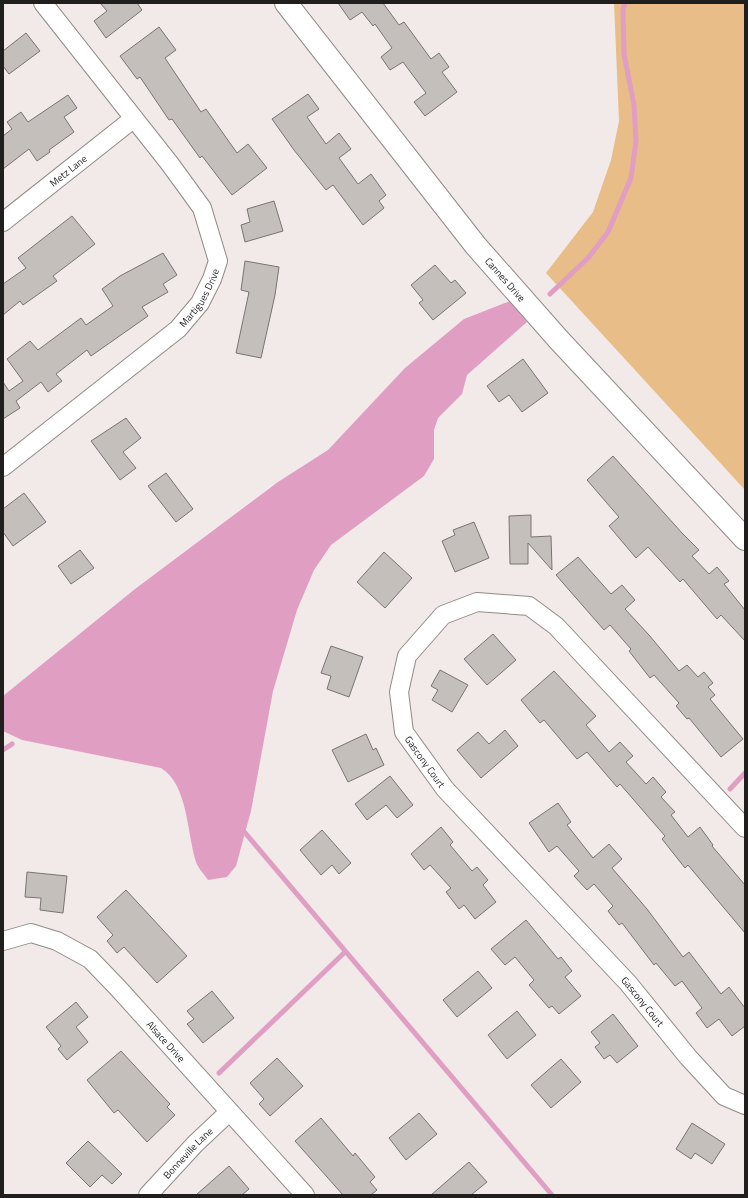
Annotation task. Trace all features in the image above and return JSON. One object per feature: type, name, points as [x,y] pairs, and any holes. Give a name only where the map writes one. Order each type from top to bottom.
[{"type":"street","name":"Martigues Drive","points":[[3,467],[178,329],[200,304],[212,279],[218,260],[202,208],[170,164],[43,3]]},
{"type":"street","name":"Cannes Drive","points":[[286,3],[476,246],[559,340],[745,539]]},
{"type":"street","name":"Metz Lane","points":[[3,222],[133,119]]},
{"type":"street","name":"Gascony Court","points":[[745,828],[556,626],[529,606],[477,602],[443,615],[407,656],[399,692],[404,732],[444,787],[628,983],[688,1057],[724,1096],[745,1105]]},
{"type":"street","name":"Alsace Drive","points":[[3,941],[31,932],[57,941],[90,959],[305,1195]]},
{"type":"street","name":"Bonneville Lane","points":[[148,1195],[195,1144],[229,1112]]},
{"type":"shaded area","points":[[614,3],[745,3],[745,490],[546,273],[593,212],[611,160],[619,121]]},
{"type":"shaded area","points":[[510,301],[527,322],[467,375],[462,394],[438,418],[434,430],[434,459],[424,476],[331,545],[314,570],[297,610],[273,691],[251,811],[236,866],[227,877],[208,880],[198,866],[193,851],[182,797],[170,775],[161,768],[22,740],[3,731],[3,696],[135,589],[278,482],[328,450],[405,368],[464,319]]},
{"type":"building","points":[[100,3],[137,3],[142,10],[106,38],[94,21],[107,11]]},
{"type":"building","points":[[338,3],[383,3],[399,25],[404,22],[431,59],[439,53],[449,67],[442,72],[457,92],[425,116],[414,102],[426,93],[403,62],[390,70],[381,57],[392,48],[375,24],[373,26],[362,12],[350,20]]},
{"type":"building","points":[[159,27],[176,50],[165,58],[201,112],[206,109],[237,153],[248,144],[267,168],[232,195],[202,156],[200,158],[172,119],[169,120],[140,77],[137,79],[120,56]]},
{"type":"building","points":[[26,33],[40,51],[9,74],[3,66],[3,51]]},
{"type":"building","points":[[308,94],[319,109],[307,117],[326,144],[339,133],[351,149],[339,158],[358,184],[371,174],[386,195],[379,201],[384,208],[363,225],[333,185],[326,190],[294,150],[272,119]]},
{"type":"building","points":[[68,95],[77,108],[64,117],[74,132],[49,150],[50,152],[37,161],[29,149],[3,169],[3,136],[12,129],[7,122],[21,112],[28,122]]},
{"type":"building","points":[[274,201],[283,231],[245,242],[241,225],[250,222],[247,209]]},
{"type":"building","points":[[72,216],[95,244],[53,276],[57,281],[23,305],[20,301],[3,315],[3,284],[26,268],[18,258]]},
{"type":"building","points":[[163,253],[177,275],[163,284],[168,292],[142,307],[148,316],[91,356],[87,350],[56,374],[62,381],[48,392],[41,382],[16,401],[20,408],[3,419],[3,382],[9,391],[23,381],[7,359],[30,341],[38,350],[81,318],[86,325],[113,306],[102,289],[120,276]]},
{"type":"building","points":[[245,261],[279,267],[275,295],[261,358],[236,353],[249,292],[241,290]]},
{"type":"building","points":[[435,265],[451,283],[455,280],[466,293],[433,320],[419,303],[423,300],[411,285]]},
{"type":"building","points":[[523,359],[548,393],[522,412],[509,395],[499,402],[487,386]]},
{"type":"building","points":[[126,418],[141,438],[123,452],[136,468],[120,480],[91,441]]},
{"type":"building","points":[[613,456],[699,550],[692,556],[709,574],[717,567],[729,581],[724,584],[745,610],[745,641],[721,615],[717,619],[683,579],[680,582],[648,547],[636,558],[609,526],[619,517],[587,480]]},
{"type":"building","points":[[166,473],[193,509],[176,522],[148,486]]},
{"type":"building","points":[[24,493],[46,522],[13,546],[3,532],[3,509]]},
{"type":"building","points":[[531,515],[531,537],[551,536],[552,570],[528,543],[528,564],[510,564],[509,516]]},
{"type":"building","points":[[474,522],[489,558],[455,572],[442,541],[455,535],[453,530]]},
{"type":"building","points":[[80,550],[94,568],[71,584],[58,566]]},
{"type":"building","points":[[384,552],[412,578],[385,608],[357,582]]},
{"type":"building","points":[[578,557],[611,594],[622,585],[635,600],[625,609],[679,671],[687,665],[698,677],[704,672],[713,683],[708,687],[715,695],[710,699],[743,739],[721,757],[689,718],[687,719],[676,706],[679,703],[654,675],[650,678],[629,651],[631,649],[610,625],[604,630],[556,575]]},
{"type":"building","points":[[493,634],[516,660],[487,685],[464,659]]},
{"type":"building","points":[[331,646],[363,657],[349,697],[327,689],[331,676],[321,673]]},
{"type":"building","points":[[440,670],[468,685],[452,712],[432,700],[438,690],[431,686]]},
{"type":"building","points":[[554,671],[596,716],[586,725],[609,752],[620,742],[633,756],[626,762],[646,784],[653,777],[666,792],[661,797],[675,812],[671,815],[688,837],[700,827],[713,845],[712,846],[745,885],[745,933],[688,865],[685,868],[662,839],[665,836],[620,784],[617,787],[587,752],[577,759],[544,720],[540,723],[521,700]]},
{"type":"building","points":[[505,730],[518,746],[481,778],[457,750],[478,732],[489,744]]},
{"type":"building","points":[[366,734],[373,750],[376,748],[384,765],[348,782],[332,750]]},
{"type":"building","points":[[390,776],[413,805],[397,818],[386,805],[367,820],[355,804]]},
{"type":"building","points":[[558,803],[571,822],[567,825],[593,858],[609,844],[622,859],[612,868],[647,909],[683,957],[689,952],[721,994],[729,987],[745,1008],[745,1026],[732,1036],[719,1019],[707,1028],[696,1013],[702,1008],[682,981],[675,986],[656,963],[654,965],[622,923],[619,925],[608,911],[613,906],[594,884],[587,890],[574,876],[579,871],[557,846],[549,852],[529,823]]},
{"type":"building","points":[[441,827],[453,842],[450,845],[472,871],[477,867],[488,880],[483,885],[496,902],[475,919],[464,905],[459,909],[446,892],[451,888],[430,865],[424,870],[411,854]]},
{"type":"building","points":[[322,830],[351,863],[339,874],[332,865],[321,875],[300,850]]},
{"type":"building","points":[[27,872],[67,876],[63,913],[40,910],[41,898],[25,897]]},
{"type":"building","points":[[126,890],[187,956],[157,983],[124,947],[117,953],[107,941],[113,935],[97,917]]},
{"type":"building","points":[[526,920],[558,959],[561,957],[572,971],[565,977],[581,996],[559,1014],[552,1006],[549,1008],[529,985],[534,980],[515,957],[505,965],[491,949]]},
{"type":"building","points":[[478,971],[492,988],[457,1017],[443,1000]]},
{"type":"building","points":[[212,991],[234,1018],[203,1043],[187,1024],[194,1019],[187,1011]]},
{"type":"building","points":[[76,1002],[88,1017],[76,1027],[88,1042],[67,1060],[58,1049],[61,1046],[46,1027]]},
{"type":"building","points":[[517,1011],[536,1035],[507,1059],[488,1035]]},
{"type":"building","points":[[613,1014],[638,1046],[617,1063],[610,1055],[604,1059],[595,1047],[600,1043],[591,1032]]},
{"type":"building","points":[[121,1051],[170,1104],[167,1107],[175,1115],[147,1142],[118,1110],[114,1113],[87,1080]]},
{"type":"building","points":[[277,1058],[303,1086],[270,1116],[259,1104],[264,1099],[250,1083]]},
{"type":"building","points":[[561,1059],[581,1082],[551,1108],[531,1085]]},
{"type":"building","points":[[419,1113],[437,1134],[406,1160],[389,1138]]},
{"type":"building","points":[[321,1118],[353,1156],[355,1153],[375,1177],[370,1182],[377,1190],[371,1195],[343,1195],[295,1141]]},
{"type":"building","points":[[692,1123],[725,1144],[712,1164],[695,1153],[691,1159],[676,1149]]},
{"type":"building","points":[[88,1141],[122,1174],[112,1184],[102,1175],[90,1187],[66,1163]]},
{"type":"building","points":[[469,1162],[487,1182],[471,1195],[431,1195]]},
{"type":"building","points":[[229,1166],[249,1189],[242,1195],[196,1195]]},
{"type":"waterway","points":[[550,294],[589,257],[608,232],[631,178],[636,141],[634,105],[624,54],[623,10],[625,3]]},
{"type":"waterway","points":[[3,750],[12,744]]},
{"type":"waterway","points":[[730,789],[745,773]]},
{"type":"waterway","points":[[241,828],[552,1195]]},
{"type":"waterway","points":[[219,1073],[345,952]]}]
